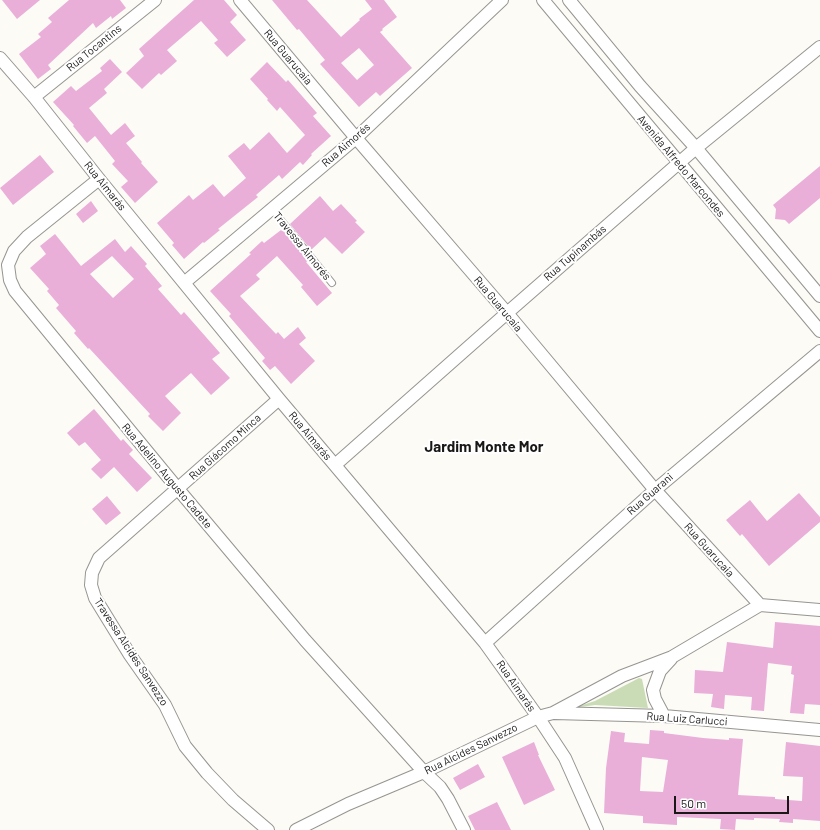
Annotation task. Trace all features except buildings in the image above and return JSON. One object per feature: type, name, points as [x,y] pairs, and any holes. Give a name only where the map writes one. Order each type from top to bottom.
[{"type":"street","name":"Rua Tocantins","points":[[34,97],[154,0]]},
{"type":"street","name":"Rua Guarucaia","points":[[240,0],[654,490],[760,605]]},
{"type":"street","name":"Rua Aimorés","points":[[184,283],[356,138],[502,0]]},
{"type":"street","name":"Avenida Alfredo Marcondes","points":[[542,0],[820,331]]},
{"type":"street","name":"Avenida Alfredo Marcondes","points":[[569,0],[640,86],[696,148],[820,296]]},
{"type":"street","name":"Rua Tupinambás","points":[[335,466],[506,313],[696,148],[820,47]]},
{"type":"street","name":"Rua Aimarás","points":[[0,58],[34,97],[279,399],[486,643],[565,758],[597,830]]},
{"type":"street","name":"Rua Adelino Augusto Cadete","points":[[99,179],[27,237],[14,251],[8,265],[10,280],[15,291],[305,640],[424,772],[440,787],[464,830]]},
{"type":"street","name":"Rua Guarani","points":[[486,643],[654,490],[820,351]]},
{"type":"street","name":"Rua Giácomo Minca","points":[[99,558],[279,399]]},
{"type":"street","name":"Travessa Alcides Sanvezzo","points":[[99,558],[92,573],[91,585],[95,598],[130,655],[165,704],[185,746],[207,773],[233,800],[268,830]]},
{"type":"street","name":"Rua Alcides Sanvezzo","points":[[296,830],[348,804],[424,772],[538,717],[553,713],[622,676],[672,657],[760,605]]},
{"type":"street","points":[[760,605],[820,610]]},
{"type":"street","points":[[664,716],[655,699],[653,690],[660,671],[672,657]]},
{"type":"street","name":"Rua Luiz Carlucci","points":[[553,713],[664,716],[820,730]]},
{"type":"lane","name":"Travessa Aimorés","points":[[272,208],[332,283]]},
{"type":"green space","points":[[639,678],[642,679],[648,708],[595,705],[573,708],[595,701]]},
{"type":"district","name":"Jardim Monte Mor","points":[[484,447]]}]
